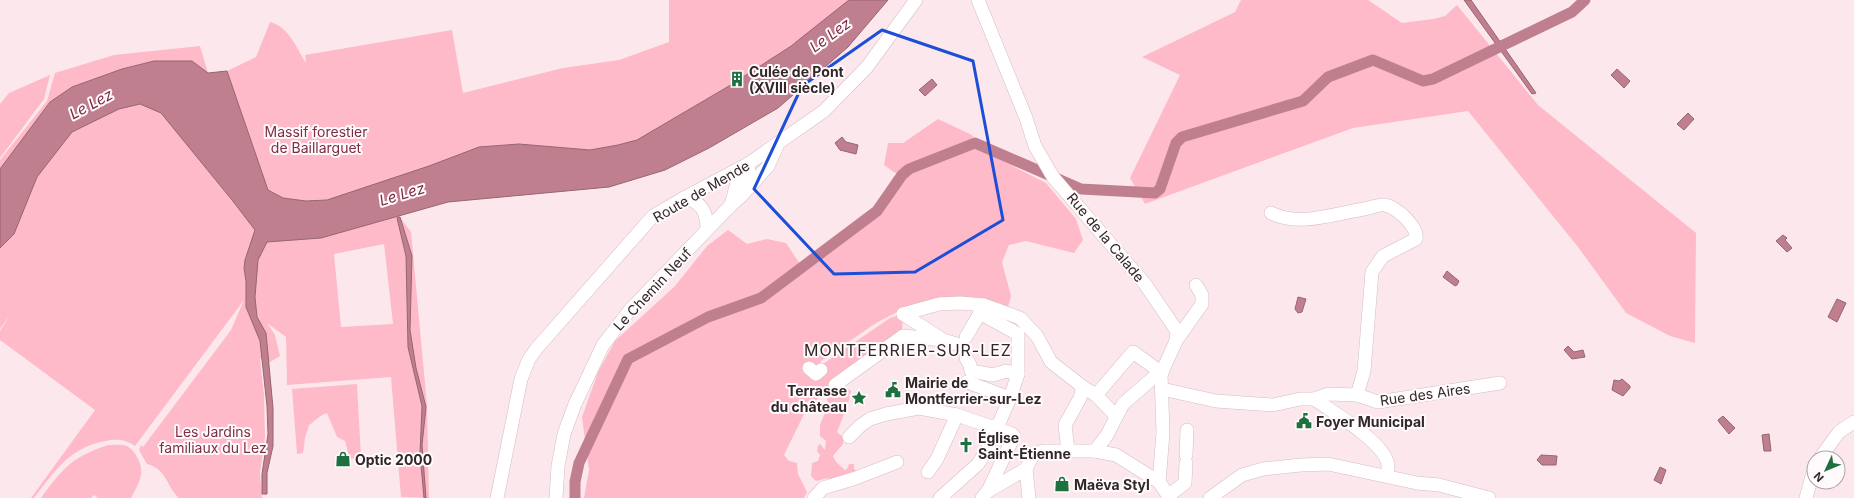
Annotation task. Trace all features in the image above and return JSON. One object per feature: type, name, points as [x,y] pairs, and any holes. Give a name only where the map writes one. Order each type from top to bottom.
[{"type":"street","name":"Route de Mende","points":[[497,498],[521,379],[529,359],[542,341],[646,224],[659,212],[745,166],[777,146],[824,111],[867,67],[916,0]]},
{"type":"street","name":"Rue de la Calade","points":[[978,0],[1026,118],[1035,146],[1053,177],[1145,284],[1177,331],[1176,341]]},
{"type":"street","name":"Le Chemin Neuf","points":[[556,498],[558,466],[564,434],[575,404],[603,345],[630,310],[748,189],[768,166],[777,146]]},
{"type":"street","name":"Le Chemin Neuf","points":[[731,205],[745,166]]},
{"type":"street","points":[[745,166],[750,176],[748,189]]},
{"type":"street","points":[[684,198],[694,200],[702,207],[708,219],[708,229]]},
{"type":"street","points":[[1271,213],[1280,217],[1303,220],[1385,205],[1401,214],[1414,227],[1417,234],[1416,239],[1383,256],[1372,272],[1364,371],[1356,395]]},
{"type":"street","points":[[1159,482],[1163,433],[1161,373],[1176,341],[1202,304],[1202,295],[1196,285]]},
{"type":"street","points":[[943,340],[903,314],[939,304],[960,303],[1020,318],[1038,336],[1051,362],[1083,387],[1096,395],[1116,416]]},
{"type":"street","points":[[835,385],[904,336],[963,341],[982,309]]},
{"type":"street","points":[[940,498],[978,464],[988,448],[994,427],[1010,398],[1018,374],[1018,334],[982,309]]},
{"type":"street","points":[[1096,395],[1133,352],[1161,373]]},
{"type":"street","points":[[966,358],[970,365],[971,371],[994,375],[1006,371],[1018,374]]},
{"type":"street","points":[[1095,451],[1107,435],[1123,404],[1133,394],[1161,373]]},
{"type":"street","points":[[966,382],[1010,398]]},
{"type":"street","name":"Rue des Aires","points":[[1162,389],[1216,400],[1273,405],[1300,399],[1314,399],[1328,394],[1356,395],[1378,402],[1500,383]]},
{"type":"street","points":[[1068,451],[1065,425],[1080,398],[1083,387]]},
{"type":"street","points":[[1314,399],[1361,432],[1381,450],[1387,460],[1387,476]]},
{"type":"street","points":[[849,438],[866,422],[886,414],[919,408],[957,415],[1012,434],[1013,440],[985,495]]},
{"type":"street","points":[[928,472],[936,459],[957,415]]},
{"type":"street","points":[[1826,450],[1839,432],[1854,422]]},
{"type":"street","points":[[1029,498],[1025,476],[1026,469],[1036,453],[1043,451],[1095,451],[1116,455],[1159,482],[1169,497],[1185,483],[1187,430]]},
{"type":"street","points":[[814,498],[823,488],[856,478],[897,462]]},
{"type":"street","points":[[1210,498],[1242,475],[1263,469],[1301,464],[1328,464],[1417,483],[1440,492],[1489,498]]},
{"type":"street","points":[[985,495],[1026,469]]},
{"type":"highlighted area","points":[[882,30],[973,61],[1003,220],[915,272],[834,274],[754,189],[802,86]]},
{"type":"green space","name":"Massif forestier de Baillarguet","points":[[669,0],[859,0],[729,86],[637,140],[590,150],[519,144],[479,147],[429,166],[327,200],[306,201],[283,198],[268,190],[227,71],[256,57],[270,22],[282,28],[287,33],[306,63],[305,55],[452,30],[463,93],[563,68],[619,60],[669,42]]},
{"type":"green space","points":[[1241,0],[1368,0],[1402,23],[1445,16],[1457,5],[1538,105],[1696,233],[1695,343],[1670,336],[1626,313],[1578,247],[1468,111],[1353,128],[1145,204],[1130,178],[1180,75],[1142,57],[1235,12]]},
{"type":"green space","points":[[200,46],[208,73],[192,61],[154,61],[122,69],[72,87],[50,102],[0,169],[0,160],[47,101],[55,73],[114,55]]},
{"type":"green space","points":[[50,75],[44,99],[0,158],[0,104],[9,93]]},
{"type":"green space","name":"Les Jardins familiaux du Lez","points":[[139,103],[161,113],[255,230],[321,238],[399,216],[411,232],[427,405],[429,498],[401,497],[391,377],[287,385],[286,337],[267,323],[275,335],[280,356],[265,365],[260,358],[264,395],[265,438],[260,473],[262,498],[179,498],[159,470],[154,466],[147,464],[139,450],[141,445],[143,447],[231,330],[244,300],[135,446],[121,440],[114,440],[92,444],[82,449],[64,462],[34,498],[31,498],[95,410],[0,340],[0,331],[10,315],[0,329],[0,248],[14,234],[37,177],[72,132],[119,109]],"holes":[[[384,244],[393,324],[341,327],[334,254]]]},
{"type":"green space","points":[[938,119],[972,135],[981,150],[1046,183],[1076,219],[1083,240],[1074,253],[1026,241],[1009,245],[1002,262],[1011,296],[1008,307],[984,300],[901,310],[876,323],[821,361],[820,366],[890,318],[903,314],[902,333],[844,386],[851,391],[848,404],[837,432],[843,437],[843,444],[833,456],[836,462],[845,470],[849,464],[854,464],[854,469],[859,473],[831,481],[828,478],[816,481],[811,476],[812,463],[818,461],[820,455],[817,451],[818,446],[820,444],[825,450],[826,441],[820,436],[820,425],[828,405],[827,397],[834,388],[833,386],[807,408],[784,455],[789,461],[797,463],[798,474],[807,492],[804,498],[584,498],[589,470],[582,417],[598,372],[615,341],[675,286],[707,246],[728,230],[747,244],[767,239],[786,243],[800,264],[876,207],[898,175],[884,165],[888,143],[903,143]]},
{"type":"green space","points":[[357,384],[361,457],[350,459],[345,441],[337,437],[327,413],[320,416],[309,425],[303,453],[297,454],[292,389]]},
{"type":"green space","points":[[108,445],[127,446],[134,452],[140,463],[140,478],[137,488],[131,498],[98,498],[94,495],[91,498],[41,498],[62,471],[69,465],[85,454]]},
{"type":"water","name":"Le Lez","points":[[849,0],[888,0],[848,47],[778,108],[709,148],[665,170],[609,187],[448,202],[321,238],[267,242],[258,260],[255,297],[257,317],[266,333],[273,408],[273,446],[267,473],[267,494],[262,494],[262,474],[268,434],[267,406],[260,341],[246,307],[246,281],[244,268],[245,260],[255,230],[161,113],[140,104],[119,109],[72,132],[37,177],[14,234],[0,248],[0,169],[50,102],[72,87],[122,69],[154,61],[192,61],[208,73],[227,71],[268,190],[283,198],[306,201],[327,200],[429,166],[479,147],[519,144],[590,150],[637,140],[729,86],[791,46]]},
{"type":"water","points":[[1464,0],[1471,0],[1536,93],[1532,94]]},
{"type":"water","points":[[1617,69],[1630,81],[1624,88],[1611,75]]},
{"type":"water","points":[[932,79],[937,85],[925,96],[919,90]]},
{"type":"water","points":[[1688,113],[1694,119],[1684,130],[1677,124]]},
{"type":"water","points":[[842,137],[846,142],[858,145],[856,154],[840,150],[835,143]]},
{"type":"water","points":[[400,217],[412,256],[410,330],[416,368],[426,407],[422,445],[426,498],[424,498],[420,454],[422,406],[408,347],[406,256],[397,218]]},
{"type":"water","points":[[1783,235],[1787,238],[1785,240],[1792,248],[1787,252],[1776,241]]},
{"type":"water","points":[[1447,271],[1459,281],[1457,285],[1455,286],[1443,277]]},
{"type":"water","points":[[1298,297],[1306,299],[1302,312],[1298,313],[1295,309]]},
{"type":"water","points":[[1837,299],[1846,303],[1837,322],[1828,317]]},
{"type":"water","points":[[1568,346],[1574,352],[1583,350],[1585,357],[1572,359],[1564,350]]},
{"type":"water","points":[[1622,379],[1630,386],[1623,396],[1612,390],[1614,380],[1619,381]]},
{"type":"water","points":[[1723,416],[1735,428],[1729,434],[1718,420]]},
{"type":"water","points":[[1769,434],[1771,451],[1764,451],[1762,435]]},
{"type":"water","points":[[1541,455],[1557,456],[1556,465],[1542,465],[1537,460]]},
{"type":"water","points":[[1660,467],[1666,470],[1661,484],[1654,480]]},
{"type":"waterway","points":[[575,498],[575,482],[579,463],[628,359],[708,317],[761,298],[877,211],[902,175],[909,169],[975,143],[1081,189],[1155,193],[1160,189],[1176,143],[1182,137],[1303,101],[1328,77],[1373,60],[1423,81],[1433,79],[1572,12],[1585,0]]},
{"type":"place","name":"Culée de Pont (XVIII siècle)","points":[[737,79]]},
{"type":"place","name":"Mairie de Montferrier-sur-Lez","points":[[893,390]]},
{"type":"place","name":"Terrasse du château","points":[[859,398]]},
{"type":"place","name":"Foyer Municipal","points":[[1304,421]]},
{"type":"place","name":"Église Saint-Étienne","points":[[966,445]]},
{"type":"place","name":"Optic 2000","points":[[343,459]]},
{"type":"place","name":"Maëva Styl","points":[[1062,484]]},
{"type":"district","name":"MONTFERRIER-SUR-LEZ","points":[[908,350]]}]
